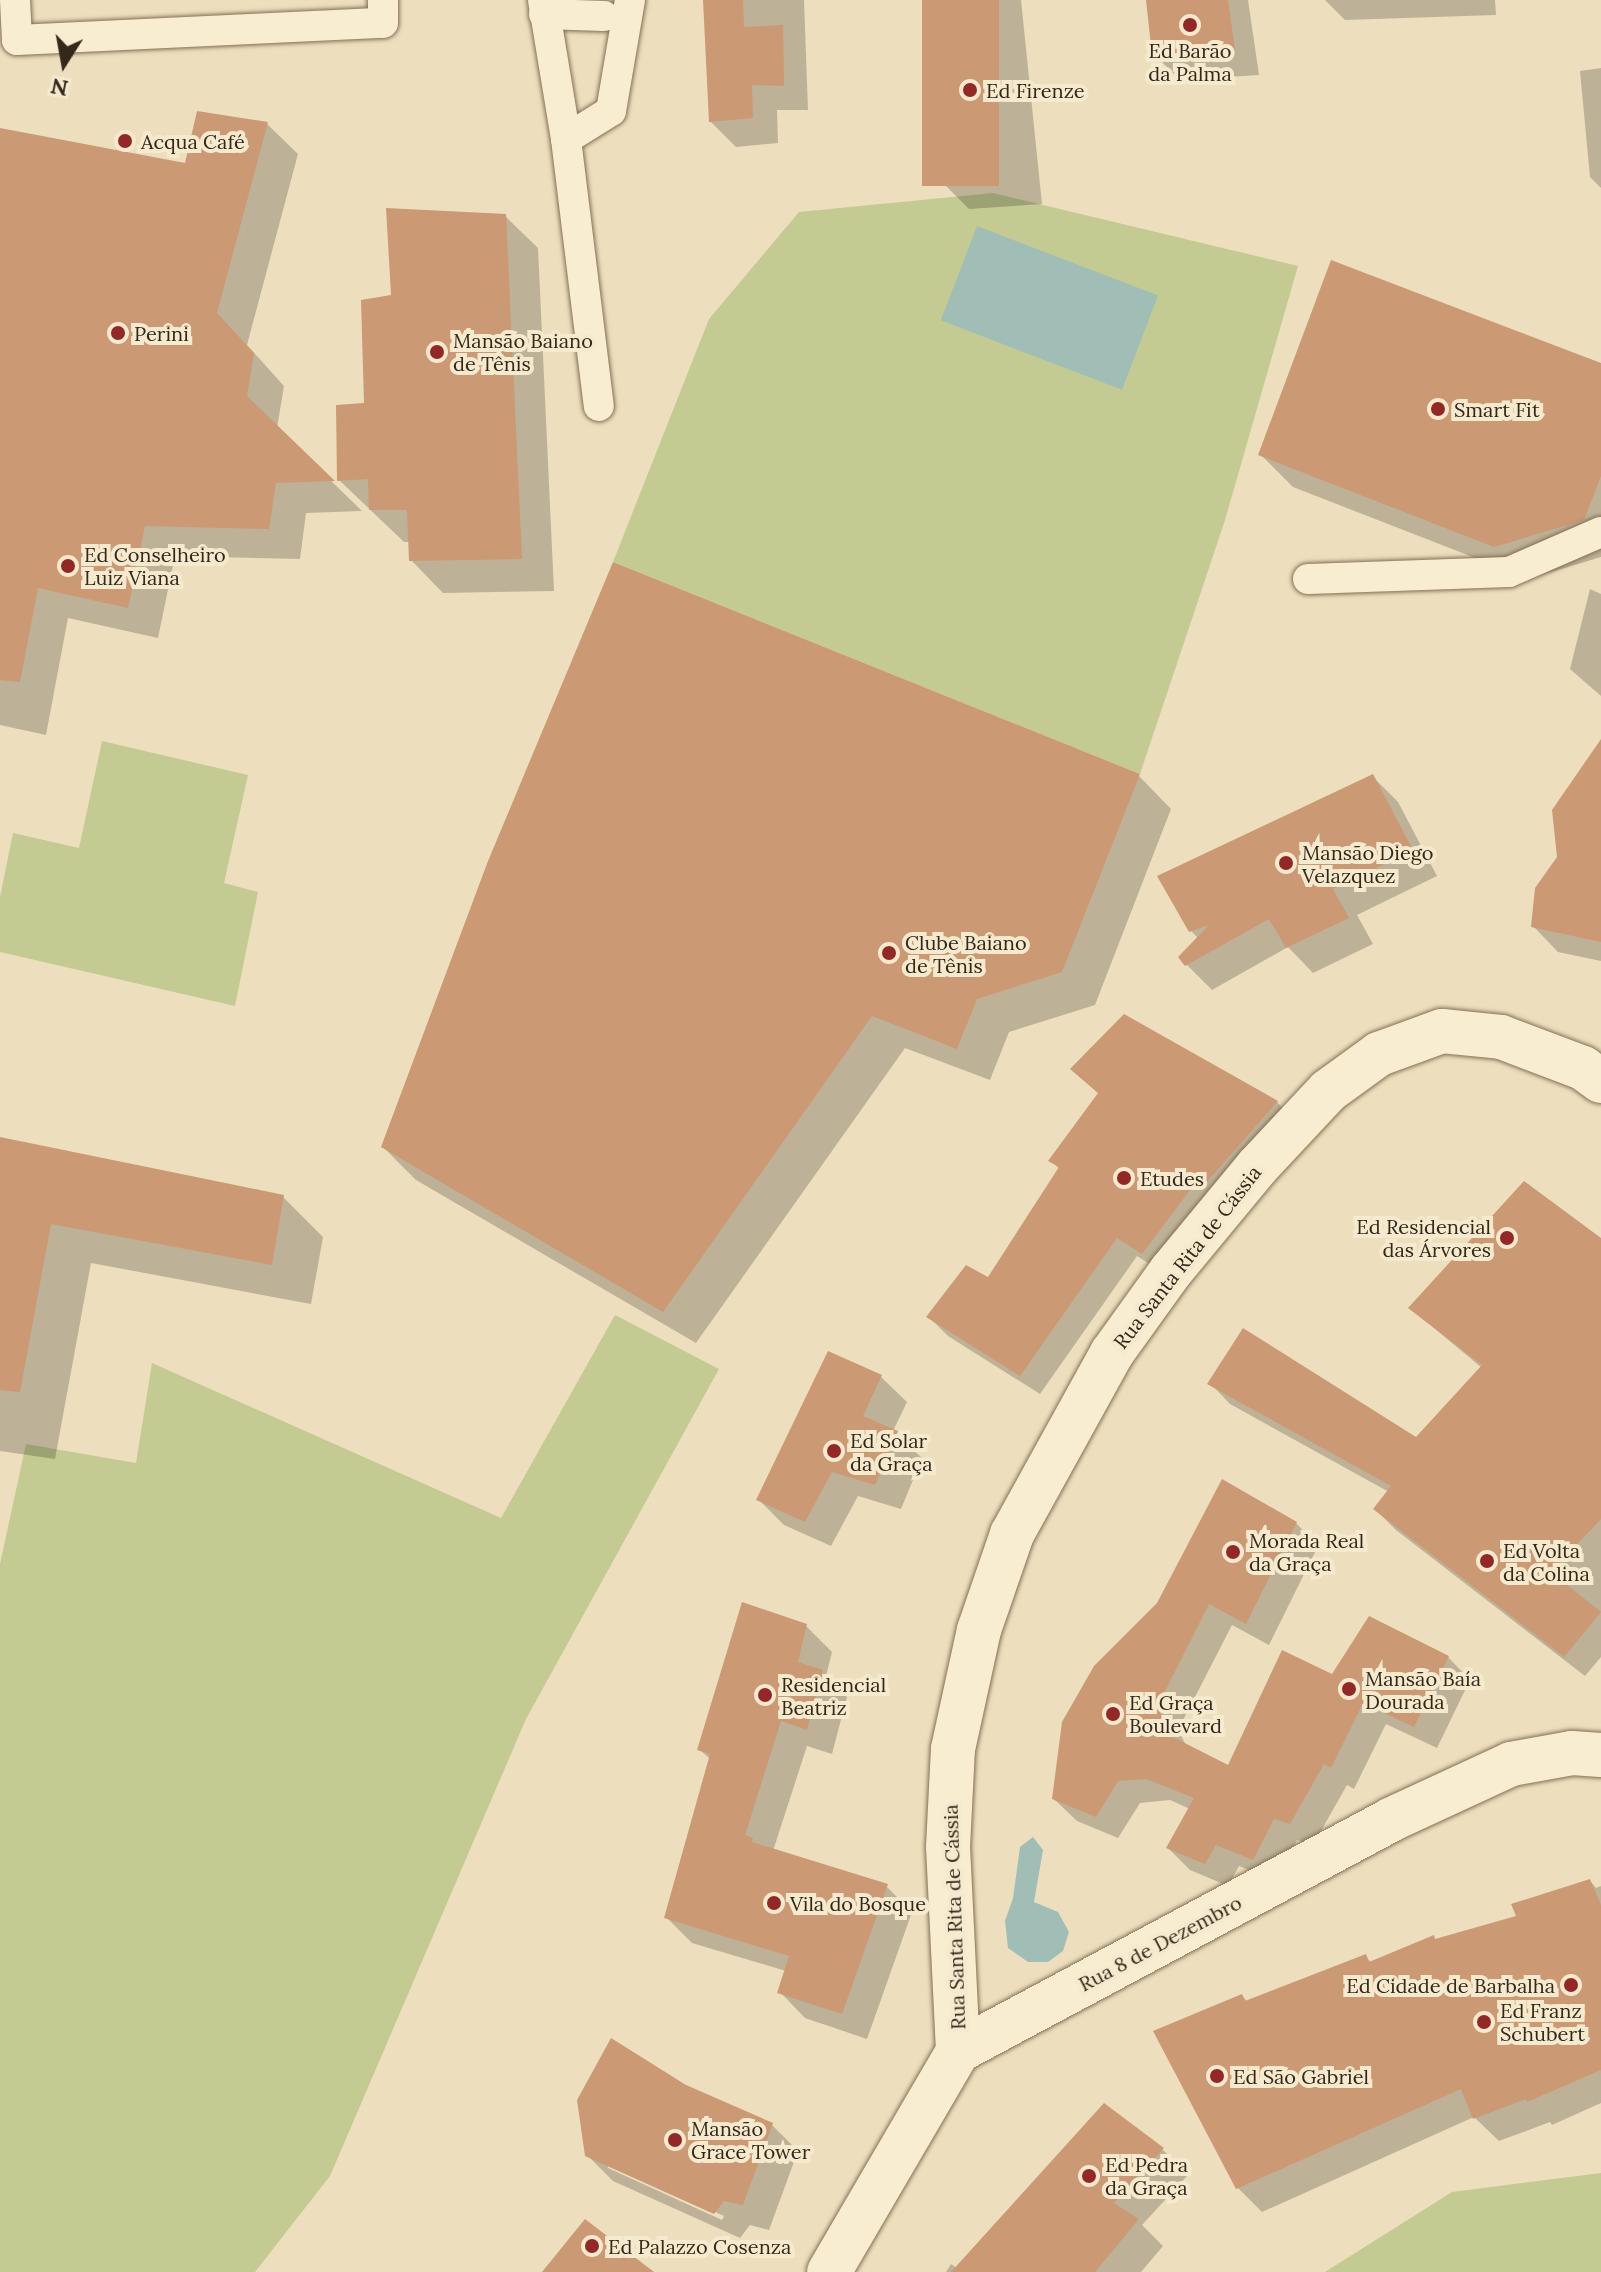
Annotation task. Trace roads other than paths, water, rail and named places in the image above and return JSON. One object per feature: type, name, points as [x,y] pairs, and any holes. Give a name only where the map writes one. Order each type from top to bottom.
[{"type":"street","name":"Rua Santa Rita de Cássia","points":[[958,2051],[948,1847],[953,1749],[979,1630],[1012,1534],[1112,1353],[1171,1271],[1257,1167],[1328,1091],[1379,1054],[1442,1031],[1501,1037],[1583,1068],[1601,1081]]},
{"type":"street","name":"Rua 8 de Dezembro","points":[[958,2051],[1390,1820],[1511,1764],[1572,1753],[1601,1755]]},
{"type":"street","points":[[829,2272],[958,2051]]},
{"type":"lane","points":[[15,0],[17,40],[348,12],[383,23],[383,0]]},
{"type":"lane","points":[[566,139],[611,111],[630,0]]},
{"type":"lane","points":[[599,406],[566,139],[543,7],[604,16]]},
{"type":"lane","points":[[1308,579],[1509,572],[1601,532]]},
{"type":"water","points":[[977,226],[1158,296],[1122,390],[941,320]]},
{"type":"water","points":[[1033,1837],[1043,1850],[1034,1902],[1058,1912],[1069,1932],[1063,1951],[1048,1962],[1028,1962],[1008,1948],[1005,1921],[1013,1898],[1020,1847]]},
{"type":"place","name":"Ed Barão da Palma","points":[[1190,25]]},
{"type":"place","name":"Ed Firenze","points":[[970,90]]},
{"type":"place","name":"Acqua Café","points":[[125,141]]},
{"type":"place","name":"Perini","points":[[118,333]]},
{"type":"place","name":"Mansão Baiano de Tênis","points":[[437,352]]},
{"type":"place","name":"Smart Fit","points":[[1438,409]]},
{"type":"place","name":"Ed Conselheiro Luiz Viana","points":[[68,566]]},
{"type":"place","name":"Mansão Diego Velazquez","points":[[1286,863]]},
{"type":"place","name":"Clube Baiano de Tênis","points":[[889,953]]},
{"type":"place","name":"Etudes","points":[[1124,1178]]},
{"type":"place","name":"Ed Residencial das Árvores","points":[[1507,1238]]},
{"type":"place","name":"Ed Solar da Graça","points":[[834,1451]]},
{"type":"place","name":"Morada Real da Graça","points":[[1233,1552]]},
{"type":"place","name":"Ed Volta da Colina","points":[[1487,1561]]},
{"type":"place","name":"Mansão Baía Dourada","points":[[1349,1689]]},
{"type":"place","name":"Residencial Beatriz","points":[[765,1695]]},
{"type":"place","name":"Ed Graça Boulevard","points":[[1113,1714]]},
{"type":"place","name":"Vila do Bosque","points":[[774,1903]]},
{"type":"place","name":"Ed Cidade de Barbalha","points":[[1571,1985]]},
{"type":"place","name":"Ed Franz Schubert","points":[[1484,2022]]},
{"type":"place","name":"Ed São Gabriel","points":[[1217,2076]]},
{"type":"place","name":"Mansão Grace Tower","points":[[675,2140]]},
{"type":"place","name":"Ed Pedra da Graça","points":[[1089,2176]]},
{"type":"place","name":"Ed Palazzo Cosenza","points":[[592,2246]]}]
